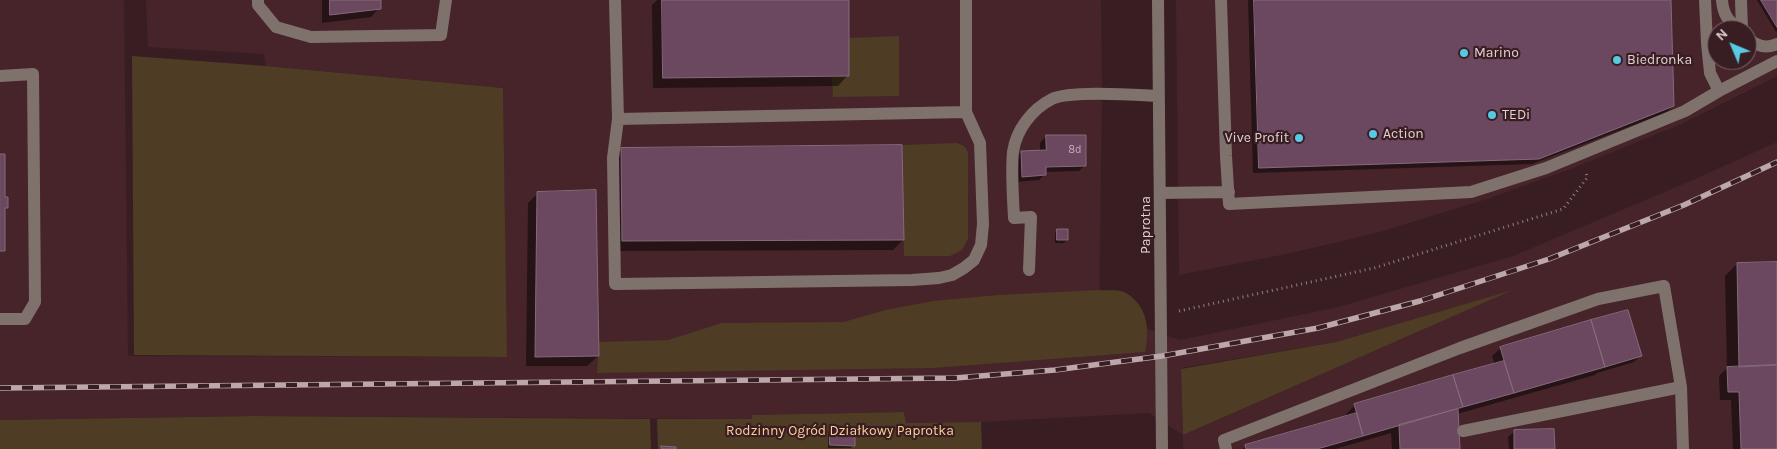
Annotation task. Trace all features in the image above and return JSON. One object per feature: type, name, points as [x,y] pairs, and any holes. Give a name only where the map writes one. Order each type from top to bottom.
[{"type":"street","points":[[258,0],[258,5],[276,27],[311,37],[441,35],[446,0]]},
{"type":"street","points":[[615,0],[618,119],[613,158],[615,284],[939,278],[952,275],[974,260],[980,245],[984,224],[980,143],[966,112],[966,0]]},
{"type":"street","name":"Paprotna","points":[[1158,0],[1162,449]]},
{"type":"street","points":[[1221,0],[1229,204],[1471,192],[1546,168],[1685,111],[1777,61]]},
{"type":"street","points":[[1705,0],[1710,73],[1719,91]]},
{"type":"street","points":[[1722,0],[1725,15],[1730,20]]},
{"type":"street","points":[[1740,20],[1741,0]]},
{"type":"street","points":[[1757,44],[1763,47],[1777,44]]},
{"type":"street","points":[[0,76],[33,74],[35,302],[25,320],[0,320]]},
{"type":"street","points":[[1029,270],[1031,218],[1014,218],[1013,153],[1017,135],[1030,114],[1053,98],[1079,94],[1159,96]]},
{"type":"street","points":[[618,119],[966,112]]},
{"type":"street","points":[[1160,193],[1228,192]]},
{"type":"street","points":[[1226,449],[1224,440],[1460,348],[1598,299],[1664,286],[1681,387],[1683,449]]},
{"type":"street","points":[[1463,431],[1681,387]]},
{"type":"path","points":[[1161,314],[1374,268],[1562,209],[1588,178],[1581,154]]},
{"type":"shaded area","points":[[0,0],[124,0],[128,356],[506,357],[503,88],[266,66],[264,54],[148,47],[146,0],[1101,0],[1102,93],[1099,323],[1142,327],[1180,340],[1338,307],[1513,256],[1693,180],[1777,142],[1777,449],[1183,449],[1183,435],[1149,413],[981,422],[905,423],[904,412],[753,415],[752,419],[254,416],[0,420]],"holes":[[[1508,292],[1183,435],[1181,368],[1336,342]]]},
{"type":"shaded area","points":[[1176,0],[1777,0],[1777,76],[1679,125],[1573,168],[1487,199],[1380,232],[1291,253],[1179,275]]},
{"type":"green space","points":[[899,36],[899,96],[833,97],[832,76],[849,76],[849,38]]},
{"type":"green space","points":[[132,56],[266,66],[503,88],[507,357],[134,355]]},
{"type":"green space","points":[[957,143],[964,146],[968,152],[968,239],[962,250],[950,256],[904,256],[902,145]]},
{"type":"green space","points":[[1099,290],[1126,293],[1139,305],[1146,320],[1147,344],[1145,352],[932,368],[597,373],[599,342],[668,340],[722,323],[844,322],[885,310],[933,301],[998,295]]},
{"type":"green space","points":[[1513,290],[1183,435],[1181,369],[1336,342]]},
{"type":"green space","name":"Rodzinny Ogród Działkowy Paprotka","points":[[904,412],[906,423],[981,422],[982,449],[658,449],[657,419],[752,419],[752,415]]},
{"type":"green space","points":[[254,416],[650,419],[651,449],[0,449],[0,420]]},
{"type":"building","points":[[330,0],[381,0],[381,9],[330,15]]},
{"type":"building","points":[[662,0],[849,0],[849,76],[663,78]]},
{"type":"building","name":"Marino","points":[[1254,0],[1671,0],[1674,106],[1539,159],[1259,168]]},
{"type":"building","points":[[1761,0],[1777,0],[1777,27]]},
{"type":"building","points":[[1046,135],[1086,135],[1086,166],[1046,167],[1046,175],[1022,177],[1021,151],[1046,150]]},
{"type":"building","points":[[902,145],[904,240],[622,241],[621,148]]},
{"type":"building","points":[[0,154],[5,154],[5,197],[8,197],[8,208],[5,208],[5,251],[0,251]]},
{"type":"building","points":[[596,190],[599,356],[535,357],[537,192]]},
{"type":"building","points":[[1057,229],[1068,229],[1068,240],[1057,240]]},
{"type":"building","points":[[1777,262],[1777,365],[1739,367],[1737,263]]},
{"type":"building","points":[[1628,310],[1642,356],[1605,367],[1591,320]]},
{"type":"building","points":[[1591,320],[1605,367],[1514,393],[1500,347]]},
{"type":"building","points":[[1504,361],[1514,393],[1463,407],[1453,375]]},
{"type":"building","points":[[1777,365],[1777,449],[1741,449],[1739,392],[1728,392],[1727,367]]},
{"type":"building","points":[[1453,375],[1463,407],[1363,436],[1354,404]]},
{"type":"building","points":[[1458,409],[1460,449],[1400,449],[1399,425]]},
{"type":"building","points":[[1357,413],[1363,436],[1317,449],[1246,449],[1245,445]]},
{"type":"building","points":[[830,427],[855,428],[855,446],[830,445]]},
{"type":"building","points":[[1554,429],[1555,449],[1514,449],[1514,430]]},
{"type":"building","points":[[661,446],[676,447],[676,449],[662,449]]},
{"type":"railway","points":[[0,388],[955,378],[1055,370],[1162,356],[1318,328],[1420,301],[1549,259],[1684,205],[1777,162]]},
{"type":"place","name":"Marino","points":[[1464,53]]},
{"type":"place","name":"Biedronka","points":[[1617,60]]},
{"type":"place","name":"TEDi","points":[[1492,115]]},
{"type":"place","name":"Action","points":[[1373,134]]},
{"type":"place","name":"Vive Profit","points":[[1299,138]]}]
